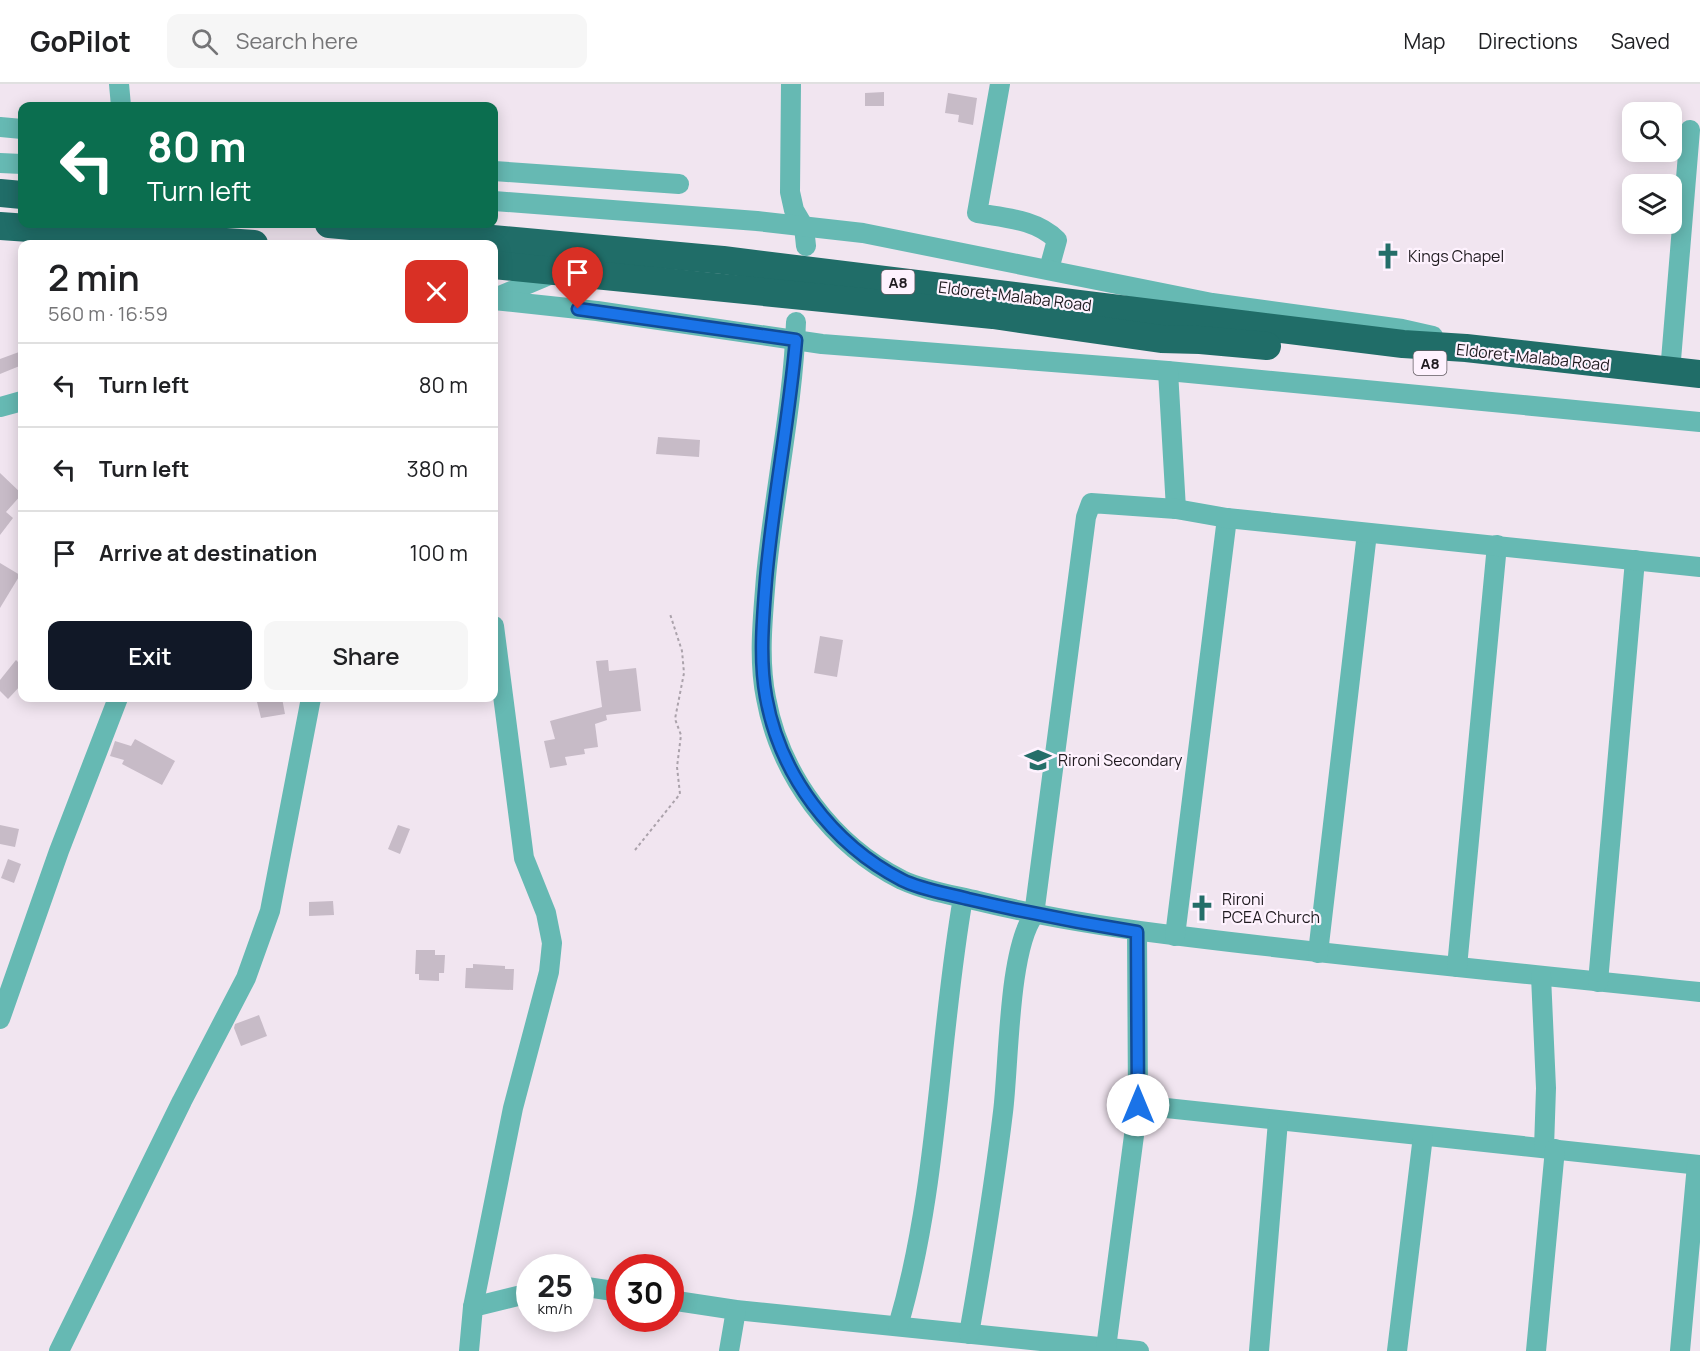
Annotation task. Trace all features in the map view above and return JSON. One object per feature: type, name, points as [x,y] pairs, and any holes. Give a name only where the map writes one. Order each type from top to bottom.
[{"type":"highway","points":[[0,193],[18,195]]},
{"type":"highway","points":[[0,226],[18,227]]},
{"type":"highway","points":[[28,228],[198,240]]},
{"type":"highway","name":"Eldoret-Malaba Road","points":[[373,228],[723,260],[1403,344],[1466,348],[1700,374]]},
{"type":"highway","name":"Eldoret-Malaba Road","points":[[498,264],[993,315],[1161,339],[1200,340],[1700,389]]},
{"type":"street","points":[[119,84],[121,102]]},
{"type":"street","points":[[791,84],[790,192],[794,210],[805,236]]},
{"type":"street","points":[[1000,84],[977,213],[1029,223],[1047,230],[1057,240],[1049,269]]},
{"type":"street","points":[[0,127],[18,129]]},
{"type":"street","points":[[1671,360],[1690,130]]},
{"type":"street","points":[[0,163],[18,164]]},
{"type":"street","points":[[498,171],[679,184]]},
{"type":"street","name":"Eldoret-Malaba Road","points":[[498,201],[805,236],[863,234],[1212,303],[1402,329],[1444,340],[1700,362]]},
{"type":"street","points":[[498,297],[559,271]]},
{"type":"street","points":[[498,299],[1168,371],[1700,422]]},
{"type":"street","points":[[796,331],[764,605],[765,697],[773,726],[792,770],[814,809],[844,841],[903,880],[963,898],[1034,915],[1137,932],[1318,953],[1700,992]]},
{"type":"street","points":[[1168,371],[1176,509]]},
{"type":"street","points":[[0,407],[18,402]]},
{"type":"street","points":[[969,1334],[993,1189],[1016,976],[1022,939],[1034,915],[1088,507],[1091,503],[1176,509],[1227,518],[1700,567]]},
{"type":"street","points":[[1175,936],[1227,518]]},
{"type":"street","points":[[1318,953],[1367,533]]},
{"type":"street","points":[[1457,967],[1497,545]]},
{"type":"street","points":[[1598,982],[1635,560]]},
{"type":"street","points":[[469,1351],[473,1307],[513,1108],[549,972],[552,943],[546,913],[524,858],[498,657]]},
{"type":"street","points":[[0,1019],[59,851],[116,702]]},
{"type":"street","points":[[59,1351],[182,1101],[246,978],[270,911],[309,702]]},
{"type":"street","points":[[898,1326],[909,1288],[929,1185],[963,898]]},
{"type":"street","points":[[1106,1348],[1138,1105],[1137,932]]},
{"type":"street","points":[[1536,1351],[1549,1149],[1541,976]]},
{"type":"street","points":[[1138,1105],[1698,1165],[1680,1351]]},
{"type":"street","points":[[1259,1351],[1278,1121]]},
{"type":"street","points":[[1397,1351],[1423,1136]]},
{"type":"street","points":[[473,1307],[516,1296]]},
{"type":"street","points":[[684,1302],[736,1310],[1139,1351]]},
{"type":"street","points":[[729,1351],[736,1310]]},
{"type":"path","points":[[634,850],[680,794],[677,767],[681,735],[675,719],[684,673],[682,651],[670,614]]},
{"type":"building","points":[[884,92],[884,106],[865,106],[865,93]]},
{"type":"building","points":[[948,93],[977,98],[973,125],[958,122],[959,115],[945,113]]},
{"type":"building","points":[[18,352],[18,367],[0,374],[0,359]]},
{"type":"building","points":[[658,437],[700,440],[699,457],[656,454]]},
{"type":"building","points":[[0,473],[18,490],[18,498],[6,512],[13,518],[0,535]]},
{"type":"building","points":[[0,563],[18,574],[18,578],[0,608]]},
{"type":"building","points":[[820,636],[843,640],[837,677],[814,673]]},
{"type":"building","points":[[16,660],[18,662],[18,688],[8,699],[0,691],[0,680]]},
{"type":"building","points":[[608,660],[609,671],[636,668],[641,711],[606,715],[607,720],[595,724],[598,747],[584,749],[585,754],[565,757],[567,765],[550,768],[544,741],[555,739],[550,721],[602,707],[596,661]]},
{"type":"building","points":[[257,702],[283,702],[285,714],[261,718]]},
{"type":"building","points":[[135,739],[175,761],[162,785],[122,764],[124,760],[110,756],[115,741],[131,746]]},
{"type":"building","points":[[0,825],[19,829],[15,847],[0,844]]},
{"type":"building","points":[[398,825],[410,829],[400,854],[388,849]]},
{"type":"building","points":[[8,859],[21,864],[14,883],[1,878]]},
{"type":"building","points":[[333,901],[334,915],[309,916],[309,902]]},
{"type":"building","points":[[416,950],[435,950],[435,955],[445,955],[444,973],[439,973],[439,981],[419,980],[419,974],[415,974]]},
{"type":"building","points":[[473,964],[505,966],[505,969],[514,969],[513,990],[465,988],[466,968],[473,968]]},
{"type":"building","points":[[259,1015],[267,1036],[241,1046],[234,1028],[235,1024]]},
{"type":"place","name":"Kings Chapel","points":[[1388,256]]},
{"type":"place","name":"Rironi Secondary","points":[[1038,760]]},
{"type":"place","name":"Rironi PCEA Church","points":[[1202,908]]},
{"type":"route","points":[[578,309],[796,340],[770,541],[764,605],[763,669],[765,697],[773,726],[792,770],[814,809],[844,841],[903,880],[932,890],[1034,915],[1137,932],[1138,1105]]}]
